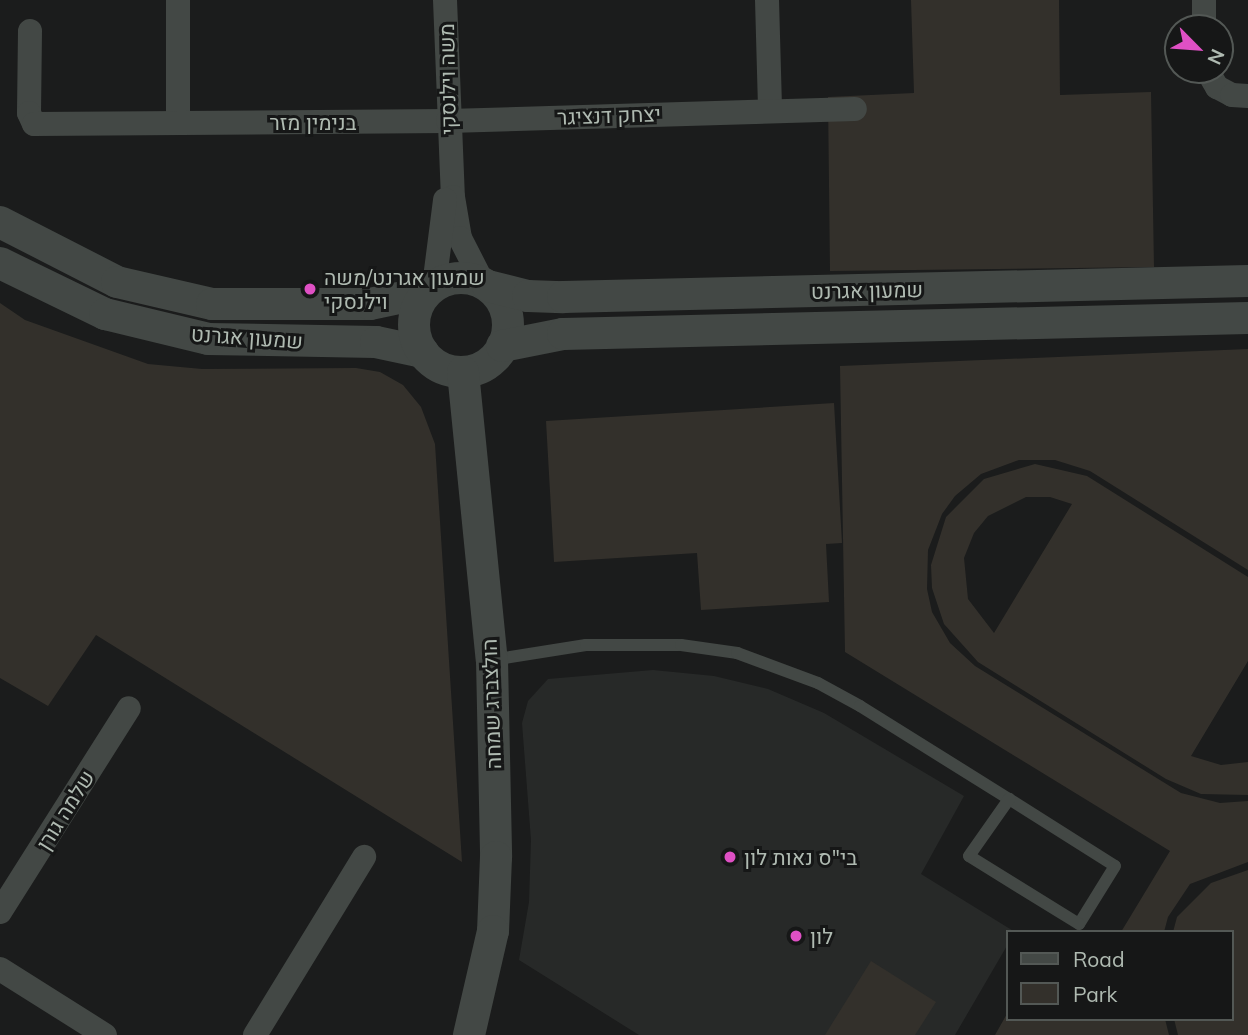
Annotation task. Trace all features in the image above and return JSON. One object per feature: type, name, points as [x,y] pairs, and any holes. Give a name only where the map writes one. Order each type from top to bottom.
[{"type":"street","points":[[178,0],[178,123]]},
{"type":"street","name":"משה וילנסקי","points":[[445,0],[449,158],[460,238],[486,285]]},
{"type":"street","points":[[767,0],[770,110]]},
{"type":"street","name":"בנימין מזר","points":[[30,31],[29,113],[33,124],[448,121]]},
{"type":"street","points":[[1215,84],[1217,87],[1248,96]]},
{"type":"street","name":"יצחק דנציגר","points":[[448,121],[855,109]]},
{"type":"street","name":"משה וילנסקי","points":[[431,289],[449,158]]},
{"type":"street","name":"שמעון אגרנט","points":[[0,222],[117,282],[212,304],[370,304],[431,289]]},
{"type":"street","name":"שמעון אגרנט","points":[[0,263],[105,314],[208,339],[376,342],[423,352]]},
{"type":"street","points":[[456,278],[486,285],[506,313],[502,346],[486,364],[463,372],[441,367],[423,352],[414,321],[431,289],[456,278]]},
{"type":"street","name":"שמעון אגרנט","points":[[486,285],[528,296],[563,297],[1248,281]]},
{"type":"street","name":"שמעון אגרנט","points":[[502,346],[563,334],[1248,318]]},
{"type":"street","name":"הולצברג שמחה","points":[[463,372],[492,660],[496,857],[493,931],[469,1035]]},
{"type":"street","name":"שלמה גורן","points":[[0,912],[129,708]]},
{"type":"street","points":[[255,1035],[364,857]]},
{"type":"street","points":[[0,968],[105,1035]]},
{"type":"lane","points":[[492,660],[632,642],[737,653],[818,682],[1009,799],[1115,866],[1079,924],[969,856],[1009,799]]},
{"type":"shaded area","name":"בי\"ס נאות לון","points":[[653,670],[714,676],[768,689],[824,713],[964,796],[921,874],[1012,930],[1006,930],[1006,947],[955,1035],[639,1035],[519,960],[529,902],[531,840],[522,723],[528,701],[548,679]]},
{"type":"green space","points":[[911,0],[1059,0],[1060,95],[1151,92],[1154,267],[830,271],[828,97],[914,93]]},
{"type":"green space","points":[[0,303],[25,320],[148,364],[202,369],[356,368],[380,372],[403,385],[421,407],[435,444],[462,862],[96,635],[48,706],[0,678]]},
{"type":"green space","points":[[1248,349],[1248,570],[1090,471],[1055,460],[1019,460],[981,474],[955,496],[942,514],[928,550],[927,589],[932,612],[950,643],[975,666],[1181,793],[1220,803],[1248,801],[1248,862],[1190,884],[1168,917],[1165,930],[1122,930],[1170,851],[845,652],[840,366]]},
{"type":"green space","points":[[834,403],[842,543],[826,544],[829,602],[701,610],[697,553],[554,562],[546,421]]},
{"type":"green space","points":[[1035,464],[1087,476],[1248,577],[1248,661],[1191,756],[1221,765],[1248,762],[1248,795],[1201,794],[1166,779],[978,662],[944,624],[932,588],[931,565],[946,517],[984,479]],"holes":[[[1026,497],[1050,497],[1072,504],[994,633],[968,599],[964,558],[974,533],[988,516]]]},
{"type":"green space","points":[[1248,870],[1248,1035],[1178,1035],[1174,1021],[1234,1021],[1234,930],[1174,930],[1177,917],[1211,883]]},
{"type":"green space","points":[[871,961],[936,1002],[915,1035],[825,1035]]},
{"type":"green space","points":[[1006,1016],[1006,1021],[1166,1021],[1169,1035],[995,1035]]},
{"type":"place","name":"שמעון אגרנט/משה וילנסקי","points":[[310,289]]},
{"type":"place","name":"בי\"ס נאות לון","points":[[730,857]]},
{"type":"place","name":"לון","points":[[796,936]]}]
